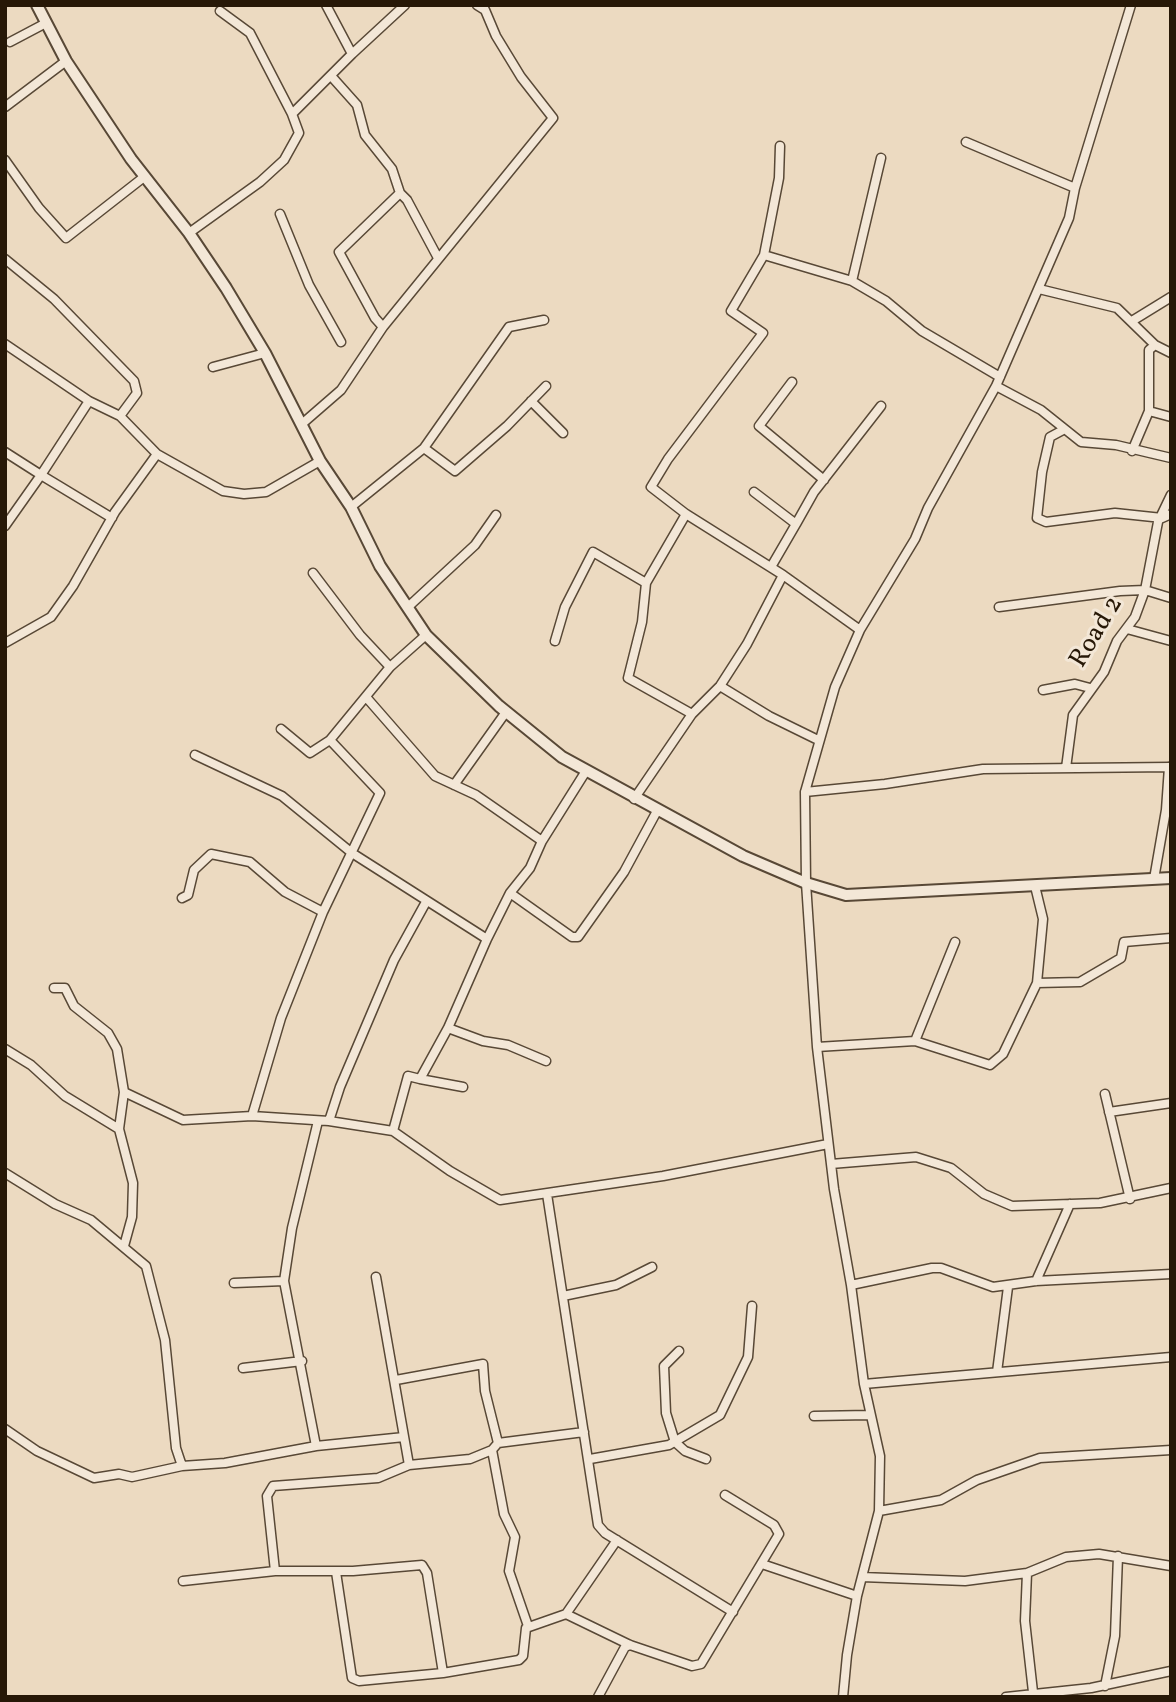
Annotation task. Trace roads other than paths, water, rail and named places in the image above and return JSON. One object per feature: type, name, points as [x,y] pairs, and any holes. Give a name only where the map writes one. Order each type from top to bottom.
[{"type":"street","points":[[37,5],[66,61],[144,177],[189,233],[265,354],[303,423],[320,461],[351,507],[380,566],[426,635],[506,712],[562,757],[634,799],[743,856],[806,883],[846,895],[1171,878]]},
{"type":"street","points":[[326,5],[352,54]]},
{"type":"street","points":[[292,114],[405,5]]},
{"type":"street","points":[[303,423],[341,390],[383,327],[553,118],[521,77],[496,36],[485,10],[477,5]]},
{"type":"street","points":[[843,1697],[846,1655],[857,1596],[879,1511],[880,1456],[864,1384],[828,1144],[817,1047],[806,883],[805,792],[818,740],[860,630],[915,539],[928,508],[998,381],[1040,289],[1069,218],[1075,188],[1131,5]]},
{"type":"street","points":[[189,233],[260,182],[284,160],[299,133],[250,33],[220,11]]},
{"type":"street","points":[[10,42],[46,23]]},
{"type":"street","points":[[5,107],[66,61]]},
{"type":"street","points":[[332,77],[357,105],[365,135],[393,169],[400,193],[407,200],[438,258]]},
{"type":"street","points":[[966,142],[1075,188]]},
{"type":"street","points":[[780,146],[779,178],[764,255],[731,311],[763,333],[668,459],[651,487],[686,514],[771,567],[860,630]]},
{"type":"street","points":[[852,281],[881,158]]},
{"type":"street","points":[[5,160],[39,208],[66,238],[144,177]]},
{"type":"street","points":[[383,327],[375,318],[339,252],[400,193]]},
{"type":"street","points":[[280,214],[309,285],[341,342]]},
{"type":"street","points":[[764,255],[852,281],[886,301],[922,331],[1041,411],[1063,430],[1090,445],[1111,444],[1171,458]]},
{"type":"street","points":[[5,259],[90,332],[134,382],[137,393],[120,416]]},
{"type":"street","points":[[1040,289],[1117,308],[1155,345],[1171,353]]},
{"type":"street","points":[[1132,321],[1171,297]]},
{"type":"street","points":[[351,507],[424,448],[509,327],[544,320]]},
{"type":"street","points":[[5,344],[89,401],[120,416],[157,454],[223,491],[244,494],[266,492],[320,461]]},
{"type":"street","points":[[1132,451],[1149,411],[1149,350],[1155,345]]},
{"type":"street","points":[[213,367],[265,354]]},
{"type":"street","points":[[792,382],[759,426],[824,480]]},
{"type":"street","points":[[424,448],[455,471],[546,386]]},
{"type":"street","points":[[5,526],[89,401]]},
{"type":"street","points":[[531,401],[563,433]]},
{"type":"street","points":[[771,567],[824,480],[881,406]]},
{"type":"street","points":[[1149,411],[1171,417]]},
{"type":"street","points":[[1063,430],[1050,437],[1037,518],[1046,522],[1115,513],[1166,516]]},
{"type":"street","points":[[5,452],[112,518]]},
{"type":"street","points":[[5,643],[51,617],[73,586],[112,518],[157,454]]},
{"type":"street","points":[[754,492],[796,524]]},
{"type":"street","name":"Road 2","points":[[1066,768],[1073,715],[1090,688],[1104,673],[1116,641],[1135,617],[1144,590],[1158,522],[1166,516],[1171,495]]},
{"type":"street","points":[[686,514],[646,583],[642,622],[628,678],[692,714]]},
{"type":"street","points":[[408,607],[475,545],[496,515]]},
{"type":"street","points":[[555,641],[565,607],[593,552],[646,583]]},
{"type":"street","points":[[313,573],[360,635],[390,667]]},
{"type":"street","points":[[634,799],[692,714],[720,686],[747,644],[783,575]]},
{"type":"street","points":[[999,607],[1144,590],[1171,598]]},
{"type":"street","points":[[1127,629],[1171,641]]},
{"type":"street","points":[[281,729],[310,753],[330,740],[390,667],[426,635]]},
{"type":"street","points":[[1043,690],[1075,684],[1090,688]]},
{"type":"street","points":[[720,686],[769,716],[818,740]]},
{"type":"street","points":[[366,697],[435,776],[476,795],[542,841]]},
{"type":"street","points":[[454,785],[506,712]]},
{"type":"street","points":[[252,1116],[281,1017],[323,912],[380,793],[330,740]]},
{"type":"street","points":[[195,755],[282,796],[352,853],[487,939]]},
{"type":"street","points":[[805,792],[885,784],[983,769],[1170,767],[1166,810],[1154,879]]},
{"type":"street","points":[[420,1079],[448,1028],[510,893],[530,868],[542,841],[586,771]]},
{"type":"street","points":[[510,893],[572,937],[578,937],[624,872],[657,811]]},
{"type":"street","points":[[182,898],[188,895],[194,870],[211,854],[250,862],[285,892],[323,912]]},
{"type":"street","points":[[817,1047],[915,1041],[990,1065],[1003,1054],[1037,983],[1043,919],[1035,886]]},
{"type":"street","points":[[329,1121],[340,1087],[394,960],[426,902]]},
{"type":"street","points":[[1037,983],[1080,982],[1121,958],[1124,942],[1171,938]]},
{"type":"street","points":[[915,1041],[955,942]]},
{"type":"street","points":[[54,988],[65,988],[74,1006],[108,1033],[117,1049],[124,1091],[119,1129],[132,1183],[132,1217],[124,1245]]},
{"type":"street","points":[[448,1028],[482,1041],[508,1045],[547,1061]]},
{"type":"street","points":[[5,1049],[31,1065],[65,1096],[119,1129]]},
{"type":"street","points":[[393,1131],[408,1076],[463,1087]]},
{"type":"street","points":[[124,1091],[183,1119],[252,1116],[329,1121],[393,1131],[491,1197],[500,1200],[828,1144]]},
{"type":"street","points":[[1104,1094],[1130,1199]]},
{"type":"street","points":[[1109,1112],[1171,1104]]},
{"type":"street","points":[[316,1446],[302,1361],[284,1281],[292,1228],[318,1121]]},
{"type":"street","points":[[831,1164],[916,1157],[951,1168],[984,1194],[1012,1206],[1130,1199],[1171,1188]]},
{"type":"street","points":[[5,1172],[55,1204],[91,1220],[146,1266],[165,1340],[176,1448],[182,1466]]},
{"type":"street","points":[[547,1194],[590,1459],[598,1525],[733,1612]]},
{"type":"street","points":[[1036,1281],[1070,1204]]},
{"type":"street","points":[[563,1296],[605,1289],[652,1267]]},
{"type":"street","points":[[851,1285],[932,1268],[953,1272],[983,1285],[1009,1287],[1036,1281],[1171,1274]]},
{"type":"street","points":[[376,1277],[410,1465]]},
{"type":"street","points":[[234,1283],[284,1281]]},
{"type":"street","points":[[997,1372],[1009,1287]]},
{"type":"street","points":[[590,1459],[676,1442],[720,1415],[748,1357],[752,1306]]},
{"type":"street","points":[[679,1351],[664,1366],[662,1376],[666,1413],[676,1442],[685,1451],[706,1460]]},
{"type":"street","points":[[864,1384],[1171,1357]]},
{"type":"street","points":[[243,1368],[302,1361]]},
{"type":"street","points":[[396,1380],[481,1363],[504,1514],[515,1537],[509,1571],[528,1626]]},
{"type":"street","points":[[814,1416],[869,1415]]},
{"type":"street","points":[[5,1429],[37,1451],[94,1478],[119,1475],[132,1477],[182,1466],[225,1463],[316,1446],[404,1437]]},
{"type":"street","points":[[275,1571],[267,1496],[273,1486],[378,1478],[410,1465],[470,1459],[495,1447],[584,1432]]},
{"type":"street","points":[[879,1511],[941,1500],[977,1480],[1040,1458],[1171,1450]]},
{"type":"street","points":[[566,1614],[630,1645],[696,1666],[704,1660],[779,1534],[778,1528],[725,1495]]},
{"type":"street","points":[[336,1572],[352,1678],[359,1681],[443,1673],[519,1660],[523,1656],[523,1633],[528,1626],[566,1614],[617,1539]]},
{"type":"street","points":[[862,1577],[965,1581],[1027,1573],[1066,1557],[1118,1556],[1171,1566]]},
{"type":"street","points":[[1105,1686],[1115,1636],[1118,1556]]},
{"type":"street","points":[[762,1564],[857,1596]]},
{"type":"street","points":[[183,1581],[275,1571],[336,1572],[422,1565],[427,1573],[443,1673]]},
{"type":"street","points":[[1027,1573],[1025,1621],[1033,1692]]},
{"type":"street","points":[[598,1697],[625,1647],[630,1645]]},
{"type":"street","points":[[1006,1697],[1105,1686],[1171,1671]]}]
